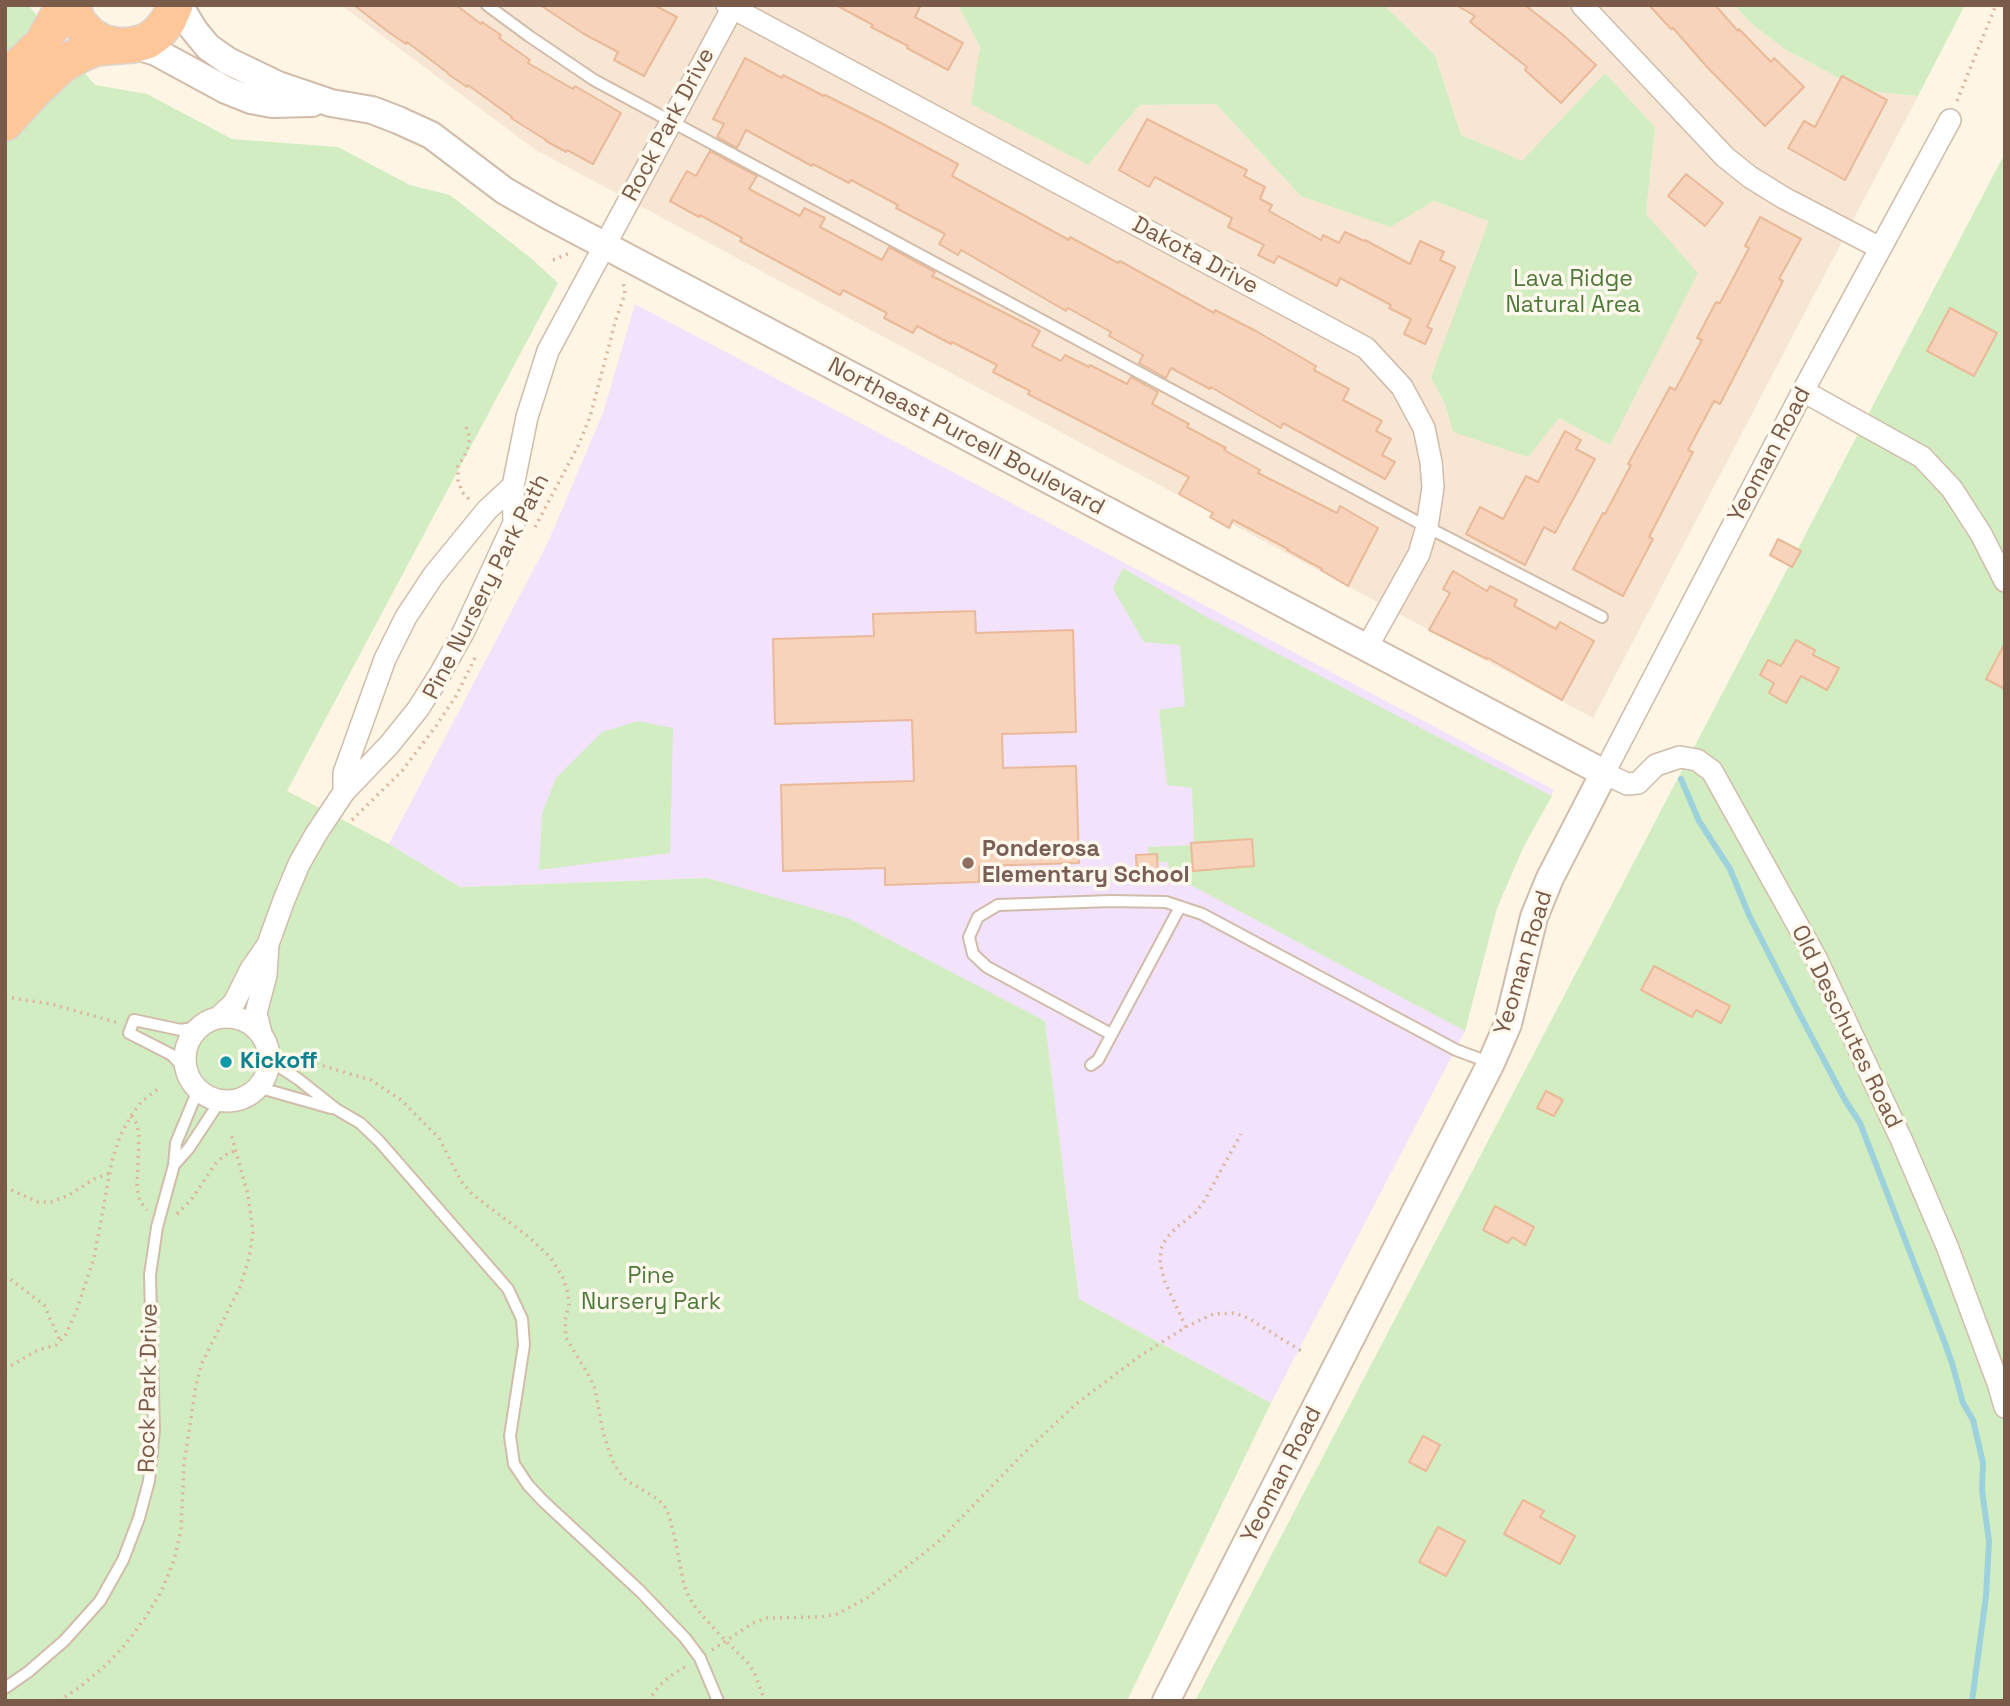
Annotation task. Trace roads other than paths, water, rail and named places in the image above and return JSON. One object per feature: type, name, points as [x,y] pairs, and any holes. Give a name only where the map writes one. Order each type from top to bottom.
[{"type":"highway","points":[[5,79],[42,44],[64,5]]},
{"type":"highway","points":[[71,5],[79,23],[90,35],[104,43],[126,46]]},
{"type":"highway","points":[[5,123],[62,65],[96,48],[147,41],[168,21],[177,5]]},
{"type":"street","name":"Northeast Purcell Boulevard","points":[[177,5],[208,47],[228,61],[270,81],[331,103],[372,110],[430,135],[505,191],[605,246],[1604,773]]},
{"type":"street","points":[[1582,5],[1725,157],[1750,177],[1784,198],[1880,248]]},
{"type":"street","name":"Rock Park Drive","points":[[344,792],[389,745],[418,709],[464,631],[514,523],[513,486],[527,417],[548,351],[731,6]]},
{"type":"street","name":"Dakota Drive","points":[[731,6],[1366,348],[1402,387],[1424,428],[1433,487],[1427,527],[1419,554],[1366,649]]},
{"type":"street","name":"Northeast Purcell Boulevard","points":[[126,46],[156,52],[226,90],[251,100],[272,104],[331,103]]},
{"type":"street","name":"Yeoman Road","points":[[1166,1701],[1491,1063],[1508,1024],[1534,917],[1550,877],[1803,391],[1950,120]]},
{"type":"street","points":[[1803,391],[1922,457],[1952,489],[2005,581]]},
{"type":"street","points":[[219,1017],[234,1003],[251,969],[268,944],[299,863],[344,792],[344,773],[386,659],[406,617],[441,566],[487,510],[513,486]]},
{"type":"street","name":"Old Deschutes Road","points":[[1604,773],[1627,785],[1638,783],[1656,765],[1680,757],[1697,760],[1712,771],[1816,958],[1902,1141],[1947,1246],[2005,1407]]},
{"type":"street","points":[[261,1033],[256,1013],[265,975],[268,944]]},
{"type":"street","points":[[230,1016],[253,1024],[267,1044],[270,1060],[257,1087],[246,1097],[233,1101],[220,1101],[198,1090],[186,1071],[184,1059],[186,1047],[198,1027],[219,1017],[230,1016]]},
{"type":"lane","points":[[487,5],[594,80],[1427,527],[1602,617]]},
{"type":"lane","points":[[1111,1034],[987,967],[973,954],[969,937],[978,917],[998,905],[1166,902],[1202,914],[1456,1049],[1491,1063]]},
{"type":"lane","points":[[1091,1065],[1098,1060],[1180,907]]},
{"type":"lane","points":[[186,1071],[172,1055],[129,1033],[134,1020],[181,1030],[198,1027]]},
{"type":"lane","points":[[270,1060],[336,1109],[360,1123],[379,1141],[508,1289],[522,1319],[524,1345],[510,1436],[514,1464],[527,1485],[662,1612],[699,1658],[718,1701]]},
{"type":"lane","points":[[257,1087],[336,1109]]},
{"type":"lane","name":"Rock Park Drive","points":[[5,1688],[64,1641],[100,1601],[123,1560],[139,1518],[149,1481],[154,1430],[150,1275],[157,1227],[174,1165],[176,1143],[198,1090]]},
{"type":"lane","name":"Rock Park Drive","points":[[174,1165],[189,1148],[220,1101]]},
{"type":"waterway","points":[[1681,779],[1699,821],[1730,869],[1749,915],[1798,1011],[1860,1123],[1943,1338],[1963,1403],[1973,1420],[1983,1463],[1982,1490],[1989,1541],[1986,1596],[1972,1701]]},
{"type":"place","name":"Ponderosa Elementary School","points":[[968,863]]},
{"type":"place","name":"Kickoff","points":[[226,1062]]},
{"type":"park label","name":"Lava Ridge Natural Area","points":[[1573,293]]},
{"type":"park label","name":"Pine Nursery Park","points":[[651,1290]]}]
